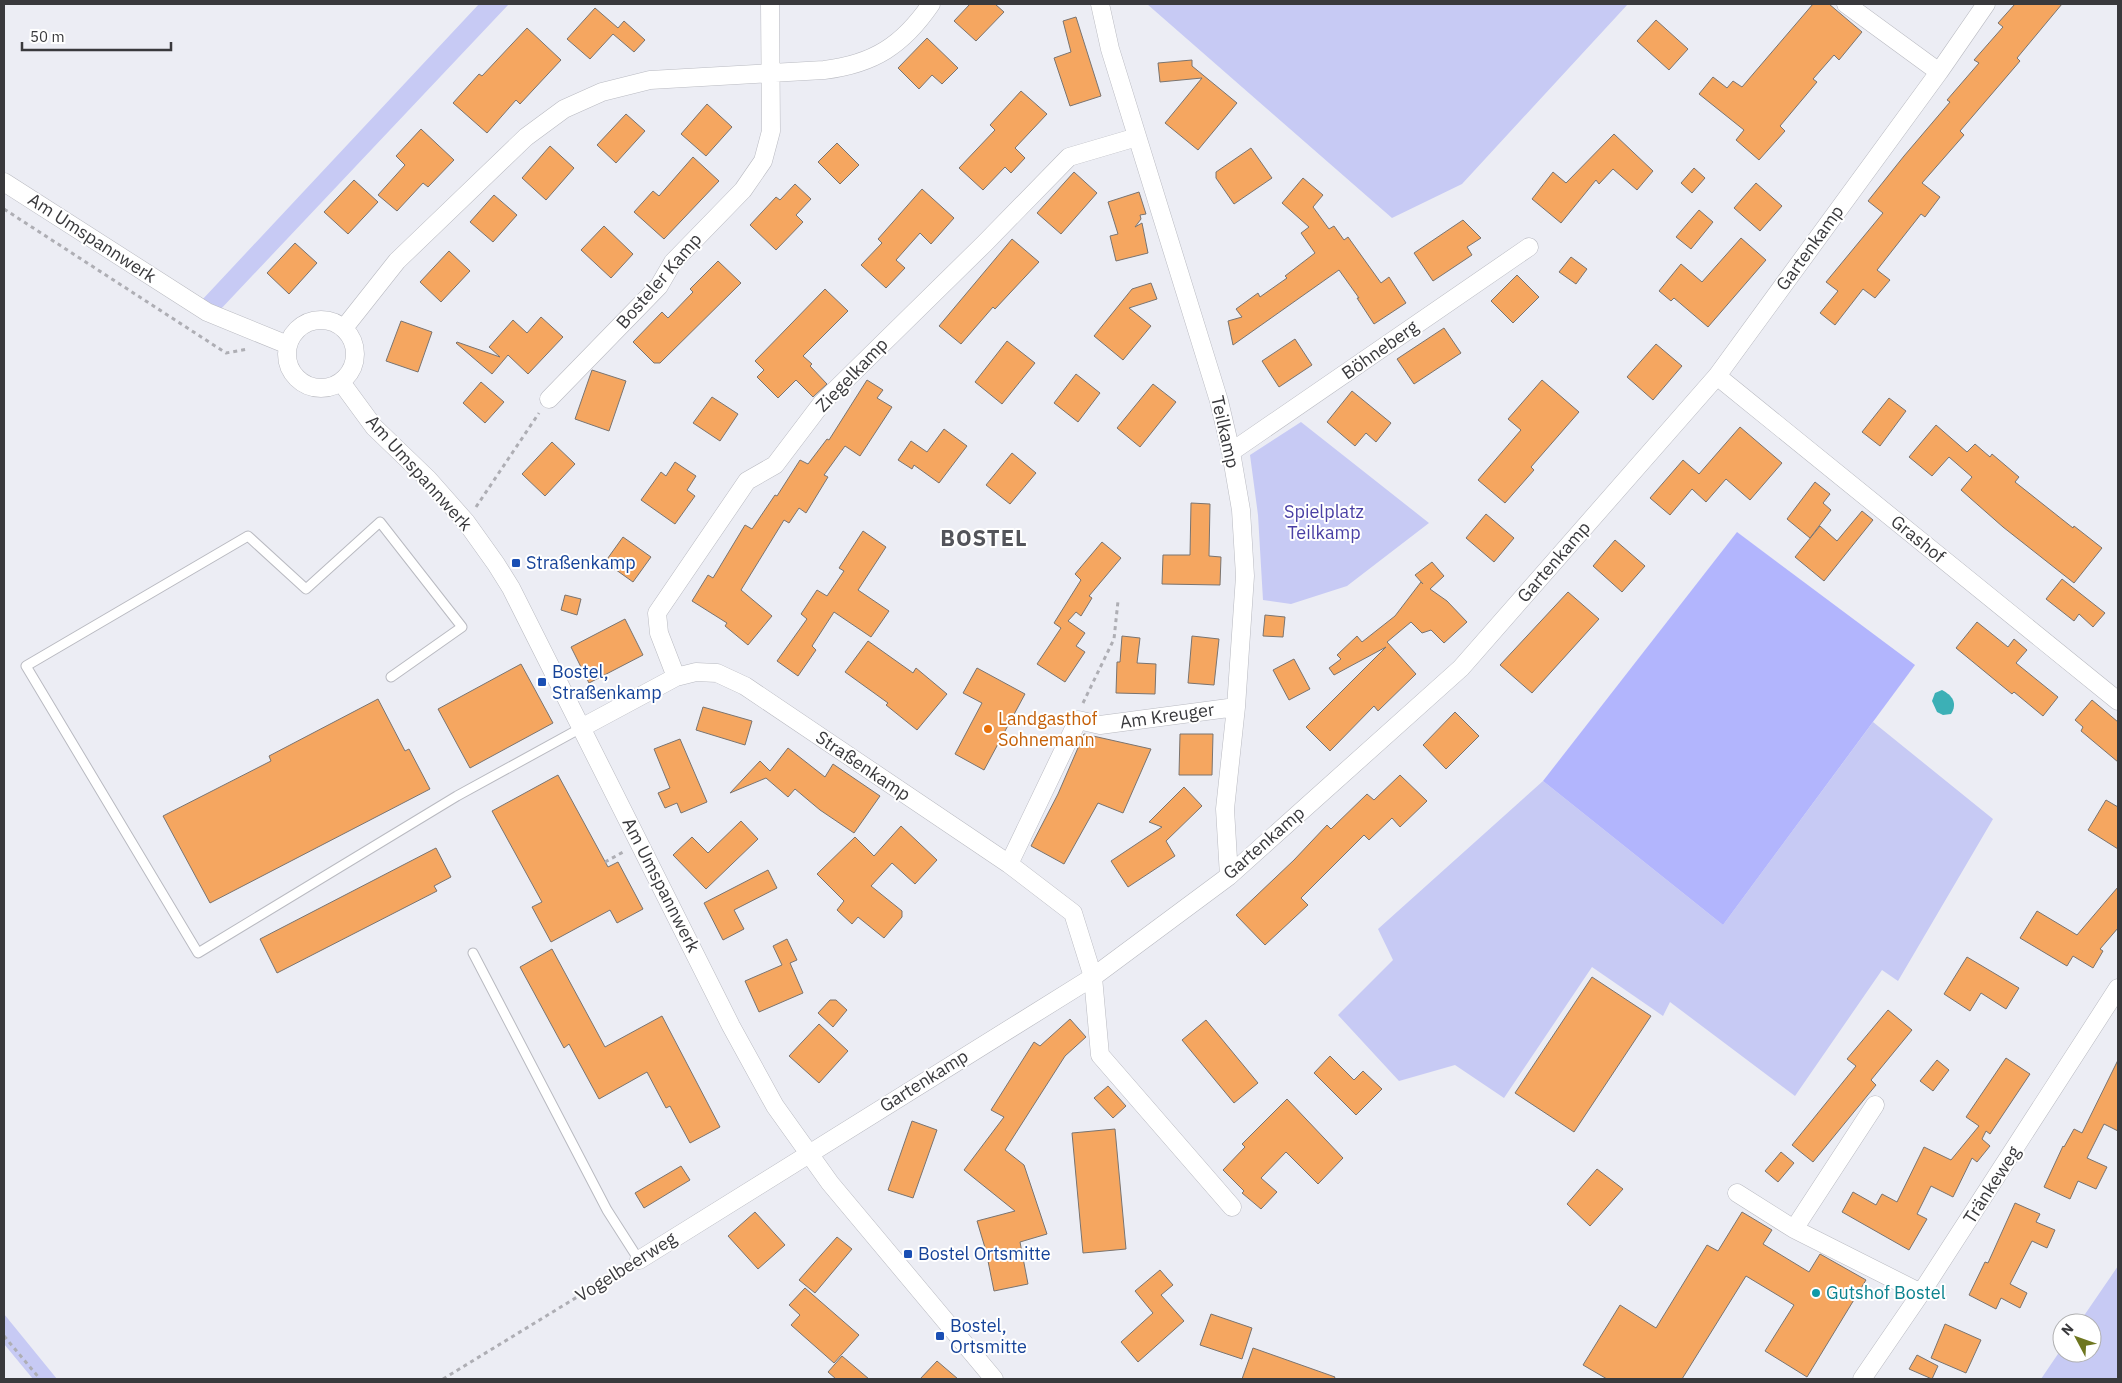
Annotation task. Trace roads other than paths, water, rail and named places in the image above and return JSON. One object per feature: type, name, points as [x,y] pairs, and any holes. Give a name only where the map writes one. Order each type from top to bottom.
[{"type":"street","name":"Bosteler Kamp","points":[[549,399],[659,286],[673,262],[743,190],[763,161],[771,130],[770,4]]},
{"type":"street","points":[[344,328],[404,254],[526,137],[564,109],[602,92],[650,80],[842,68],[876,57],[904,38],[917,25],[931,4]]},
{"type":"street","name":"Teilkamp","points":[[1100,4],[1110,49],[1219,401],[1232,452],[1241,510],[1244,576],[1236,707],[1225,809],[1229,876]]},
{"type":"street","points":[[1846,4],[1939,72]]},
{"type":"street","name":"Gartenkamp","points":[[808,1154],[1092,977],[1229,876],[1461,668],[1717,376],[1939,72],[1986,4]]},
{"type":"street","name":"Ziegelkamp","points":[[676,677],[659,633],[657,614],[747,481],[775,465],[822,402],[985,243],[1068,157],[1137,136]]},
{"type":"street","name":"Am Umspannwerk","points":[[4,182],[207,312],[288,345]]},
{"type":"street","name":"Böhneberg","points":[[1232,452],[1529,247]]},
{"type":"street","points":[[312,321],[334,322],[344,328],[351,336],[356,356],[354,366],[349,375],[342,382],[322,389],[302,383],[288,366],[288,345],[293,334],[301,326],[312,321]]},
{"type":"street","name":"Grashof","points":[[1717,376],[2118,701]]},
{"type":"street","name":"Am Umspannwerk","points":[[342,382],[374,427],[428,479],[466,522],[511,588],[731,1026],[775,1106],[830,1183],[994,1379]]},
{"type":"street","name":"Straßenkamp","points":[[581,728],[676,677],[696,672],[717,673],[731,678],[1009,864],[1073,913],[1092,977]]},
{"type":"street","name":"Am Kreuger","points":[[1009,864],[1078,720],[1100,725],[1236,707]]},
{"type":"street","points":[[1092,977],[1100,1055],[1232,1207]]},
{"type":"street","name":"Tränkeweg","points":[[1862,1379],[1921,1293],[2118,988]]},
{"type":"street","points":[[1794,1229],[1875,1105]]},
{"type":"street","name":"Vogelbeerweg","points":[[639,1260],[808,1154]]},
{"type":"street","points":[[1737,1193],[1794,1229],[1921,1293]]},
{"type":"lane","points":[[392,677],[462,627],[380,522],[306,590],[248,536],[26,666],[198,953],[457,796],[581,728]]},
{"type":"lane","points":[[472,953],[607,1210],[639,1260]]},
{"type":"place","name":"Straßenkamp","points":[[516,563]]},
{"type":"place","name":"Bostel, Straßenkamp","points":[[542,682]]},
{"type":"place","name":"Landgasthof Sohnemann","points":[[988,729]]},
{"type":"place","name":"Bostel Ortsmitte","points":[[908,1254]]},
{"type":"place","name":"Gutshof Bostel","points":[[1816,1293]]},
{"type":"place","name":"Bostel, Ortsmitte","points":[[940,1336]]},
{"type":"district","name":"BOSTEL","points":[[984,538]]},
{"type":"park label","name":"Spielplatz Teilkamp","points":[[1324,522]]}]
